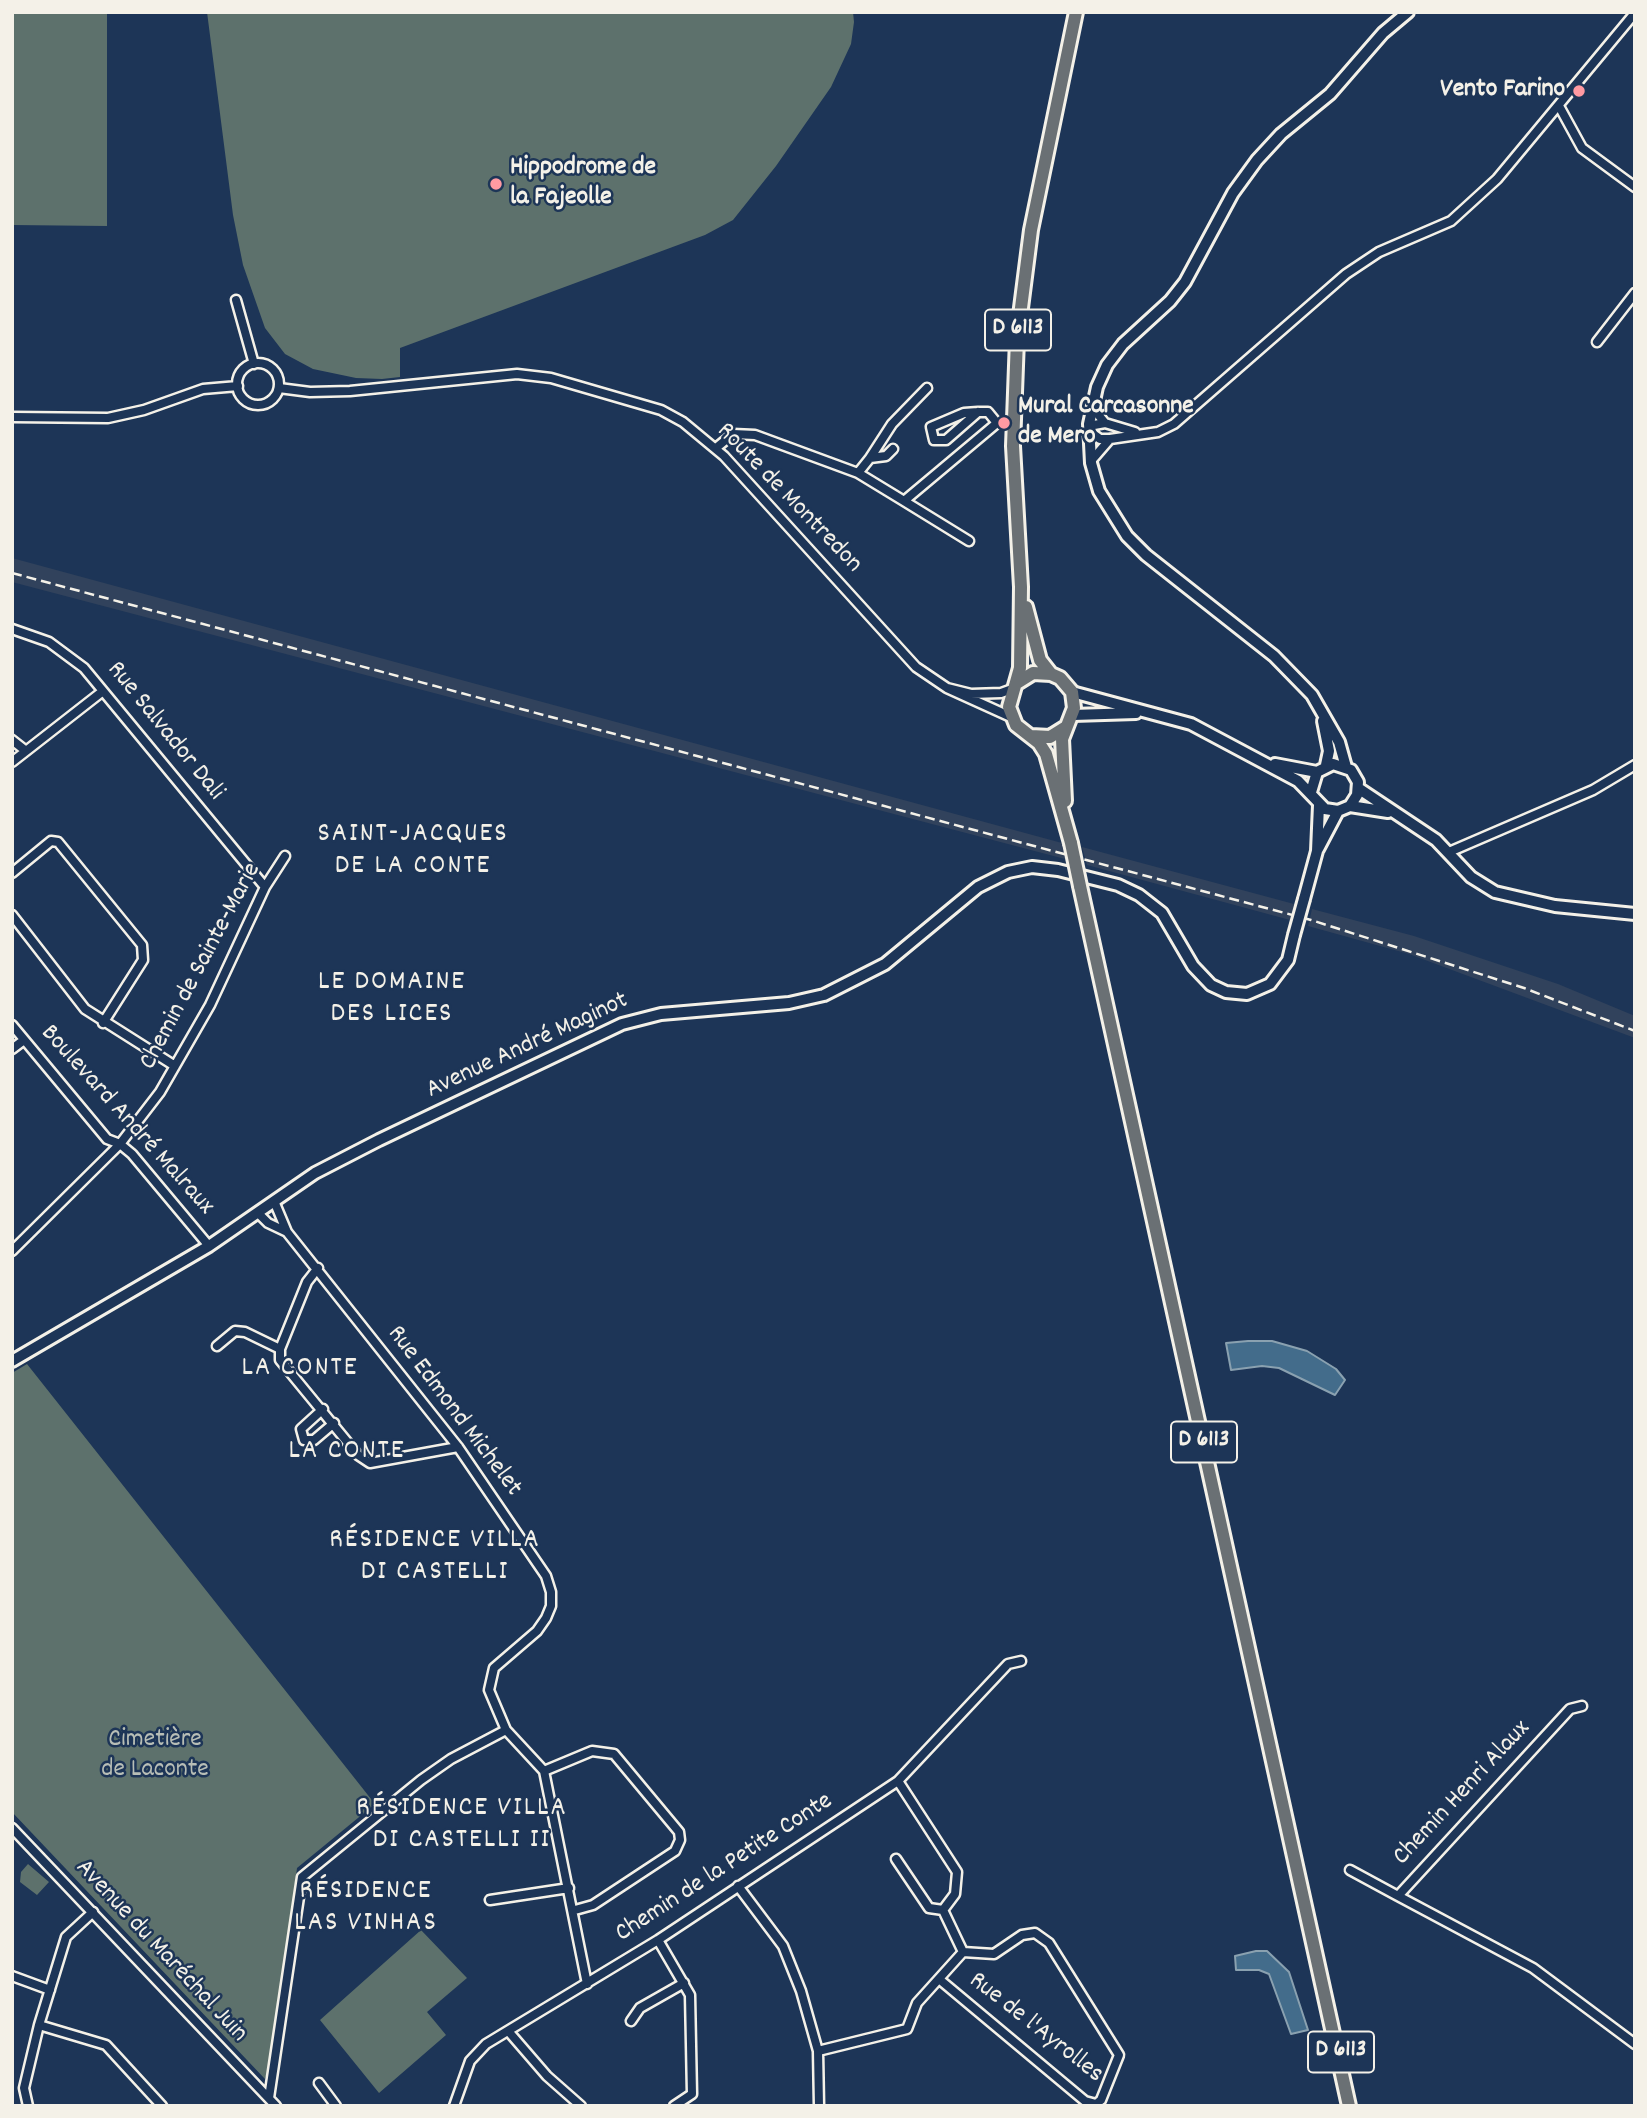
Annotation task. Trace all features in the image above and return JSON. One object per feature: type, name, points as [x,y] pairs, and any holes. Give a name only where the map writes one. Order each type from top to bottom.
[{"type":"main road","name":"D 6113","points":[[1015,686],[1021,587],[1013,446],[1017,339],[1031,230],[1076,12]]},
{"type":"main road","name":"D 6113","points":[[1021,587],[1037,653],[1051,674]]},
{"type":"main road","points":[[1033,673],[1051,674],[1060,678],[1072,692],[1069,721],[1050,737],[1031,736],[1016,725],[1011,717],[1009,698],[1015,686],[1033,673]]},
{"type":"main road","name":"D 6113","points":[[1069,721],[1062,739],[1064,791],[1071,843]]},
{"type":"main road","name":"D 6113","points":[[1031,736],[1046,754],[1071,843],[1328,1999],[1349,2106]]},
{"type":"main road","name":"D 6113","points":[[1328,1999],[1355,2106]]},
{"type":"street","points":[[1350,806],[1358,788],[1355,776],[1346,767],[1339,742],[1312,695],[1273,656],[1146,555],[1127,536],[1099,491],[1091,463],[1089,431],[1092,407],[1107,365],[1123,344],[1170,301],[1185,282],[1233,193],[1257,160],[1281,134],[1330,94],[1383,33],[1408,12]]},
{"type":"street","points":[[1089,431],[1100,439],[1110,439],[1158,432],[1174,424],[1346,274],[1379,252],[1451,221],[1497,179],[1635,13]]},
{"type":"street","points":[[1559,106],[1582,148],[1635,187]]},
{"type":"street","points":[[1597,342],[1635,293]]},
{"type":"street","points":[[236,300],[254,364]]},
{"type":"street","points":[[254,364],[272,369],[279,388],[269,402],[260,405],[243,398],[238,386],[242,371],[254,364]]},
{"type":"street","name":"Route de Montredon","points":[[279,388],[310,392],[517,374],[551,378],[661,410],[683,422],[716,448],[916,667],[947,688]]},
{"type":"street","points":[[12,416],[111,417],[144,410],[204,389],[238,386]]},
{"type":"street","points":[[858,472],[892,424],[927,388]]},
{"type":"street","points":[[1092,407],[1105,423]]},
{"type":"street","points":[[904,501],[997,423],[992,415],[978,412],[937,422],[931,427],[931,436],[939,441],[946,440],[978,412]]},
{"type":"street","points":[[1089,431],[1094,425],[1105,423],[1145,433]]},
{"type":"street","points":[[716,448],[733,434],[755,435],[858,472],[969,541]]},
{"type":"street","points":[[1091,463],[1102,444],[1110,439]]},
{"type":"street","points":[[870,458],[886,456],[893,449]]},
{"type":"street","name":"Rue Salvador Dali","points":[[12,629],[49,642],[68,654],[103,691],[265,887]]},
{"type":"street","points":[[947,688],[971,694],[1001,694],[1015,686]]},
{"type":"street","points":[[947,688],[1011,717]]},
{"type":"street","points":[[12,762],[103,691]]},
{"type":"street","points":[[1072,692],[1191,724],[1267,763],[1311,792],[1319,805],[1317,851]]},
{"type":"street","points":[[1069,721],[1151,713]]},
{"type":"street","points":[[1311,792],[1329,739],[1322,715]]},
{"type":"street","points":[[12,740],[26,751]]},
{"type":"street","points":[[1267,763],[1321,768],[1346,767]]},
{"type":"street","points":[[1449,852],[1593,790],[1635,765]]},
{"type":"street","points":[[1358,788],[1449,852],[1472,877],[1495,892],[1555,906],[1635,914]]},
{"type":"street","points":[[1319,805],[1338,811]]},
{"type":"street","points":[[1317,851],[1338,811],[1350,806],[1368,807],[1402,817]]},
{"type":"street","points":[[12,873],[51,841],[58,842],[142,945],[143,960],[103,1023]]},
{"type":"street","name":"Avenue André Maginot","points":[[12,1361],[209,1246],[315,1173],[622,1024],[661,1014],[789,1003],[824,995],[862,979],[885,964],[978,887],[1008,872],[1032,867],[1058,870],[1118,885],[1139,895],[1162,913],[1193,966],[1211,985],[1226,992],[1247,993],[1270,984],[1288,961],[1317,851]]},
{"type":"street","name":"Chemin de Sainte-Marie","points":[[13,1248],[120,1144],[160,1092],[210,1005],[265,887],[285,856]]},
{"type":"street","points":[[12,915],[85,1009],[103,1023],[175,1066]]},
{"type":"street","name":"Boulevard André Malraux","points":[[12,1025],[107,1139],[120,1144],[209,1246]]},
{"type":"street","points":[[12,1049],[24,1040]]},
{"type":"street","name":"Rue Edmond Michelet","points":[[274,1201],[287,1232],[458,1447],[545,1576],[551,1592],[551,1606],[547,1618],[537,1632],[494,1668],[489,1679],[493,1705],[506,1730]]},
{"type":"street","name":"Rue Edmond Michelet","points":[[258,1213],[272,1225],[287,1232]]},
{"type":"street","points":[[272,1225],[282,1216]]},
{"type":"street","points":[[318,1268],[307,1282],[280,1349],[280,1360],[323,1409],[358,1455],[370,1463],[458,1447]]},
{"type":"street","points":[[217,1346],[235,1331],[245,1332],[280,1349]]},
{"type":"street","points":[[323,1409],[301,1429],[304,1440],[314,1440],[334,1423]]},
{"type":"street","name":"Chemin de la Petite Conte","points":[[454,2106],[470,2061],[486,2044],[658,1940],[898,1781],[1008,1664],[1021,1661]]},
{"type":"street","name":"Chemin Henri Alaux","points":[[1582,1706],[1570,1709],[1398,1896],[1533,1968],[1635,2044]]},
{"type":"street","points":[[269,2098],[302,1877],[450,1759],[506,1730],[544,1772],[575,1910],[587,1984]]},
{"type":"street","points":[[544,1772],[592,1751],[614,1754],[679,1832],[680,1840],[675,1852],[593,1905],[575,1910]]},
{"type":"street","points":[[898,1781],[957,1872],[955,1894],[943,1910]]},
{"type":"street","name":"Avenue du Maréchal Juin","points":[[12,1828],[276,2106]]},
{"type":"street","points":[[896,1859],[929,1908],[943,1910]]},
{"type":"street","points":[[1350,1870],[1398,1896]]},
{"type":"street","points":[[738,1886],[783,1946],[801,1991],[817,2051],[819,2106]]},
{"type":"street","points":[[490,1900],[569,1888]]},
{"type":"street","points":[[817,2051],[906,2029],[914,2007],[963,1952],[943,1910]]},
{"type":"street","points":[[28,2106],[24,2088],[39,2025],[66,1937],[93,1912]]},
{"type":"street","name":"Rue de l'Ayrolles","points":[[939,1979],[1085,2101],[1096,2104],[1101,2100],[1119,2055],[1049,1943],[1035,1933],[1022,1935],[994,1954],[963,1952]]},
{"type":"street","points":[[658,1940],[690,1995],[692,2094],[674,2106]]},
{"type":"street","points":[[12,1976],[50,1990]]},
{"type":"street","points":[[631,2021],[640,2008],[684,1983]]},
{"type":"street","points":[[39,2025],[106,2045],[162,2106]]},
{"type":"street","points":[[509,2032],[547,2076],[581,2106]]},
{"type":"street","points":[[319,2083],[336,2106]]},
{"type":"shaded area","points":[[12,558],[1062,843],[1065,859],[12,582]]},
{"type":"shaded area","points":[[1082,847],[1294,904],[1290,920],[1087,865]]},
{"type":"shaded area","points":[[1312,909],[1414,936],[1558,984],[1635,1016],[1635,1038],[1409,954],[1308,926]]},
{"type":"shaded area","points":[[1272,1341],[1307,1351],[1336,1369],[1345,1380],[1335,1395],[1279,1368],[1262,1366],[1231,1370],[1226,1343]]},
{"type":"shaded area","points":[[1267,1951],[1289,1972],[1308,2030],[1291,2034],[1269,1974],[1259,1970],[1236,1970],[1235,1956]]},
{"type":"green space","points":[[12,12],[107,12],[107,226],[12,225]]},
{"type":"green space","name":"Hippodrome de la Fajeolle","points":[[207,12],[853,12],[854,22],[851,44],[831,87],[776,166],[733,220],[705,235],[400,348],[400,377],[382,379],[356,378],[313,369],[285,354],[265,328],[243,265],[233,215]]},
{"type":"green space","name":"Cimetière de Laconte","points":[[27,1364],[375,1804],[297,1868],[273,2054],[265,2079],[12,1812],[12,1373]]},
{"type":"green space","points":[[28,1864],[49,1882],[37,1895],[20,1882],[21,1872]]},
{"type":"green space","points":[[421,1930],[467,1978],[427,2012],[446,2035],[379,2093],[320,2020]]},
{"type":"railway","points":[[12,573],[1311,920],[1524,988],[1635,1031]]},
{"type":"place","name":"Vento Farino","points":[[1579,91]]},
{"type":"place","name":"Hippodrome de la Fajeolle","points":[[496,184]]},
{"type":"place","name":"Mural Carcasonne de Mero","points":[[1004,423]]},
{"type":"district","name":"SAINT-JACQUES DE LA CONTE","points":[[413,852]]},
{"type":"district","name":"LE DOMAINE DES LICES","points":[[392,1000]]},
{"type":"district","name":"LA CONTE","points":[[300,1370]]},
{"type":"district","name":"LA CONTE","points":[[347,1453]]},
{"type":"district","name":"RÉSIDENCE VILLA DI CASTELLI","points":[[435,1558]]},
{"type":"district","name":"RÉSIDENCE VILLA DI CASTELLI II","points":[[462,1826]]},
{"type":"district","name":"RÉSIDENCE LAS VINHAS","points":[[366,1909]]}]
